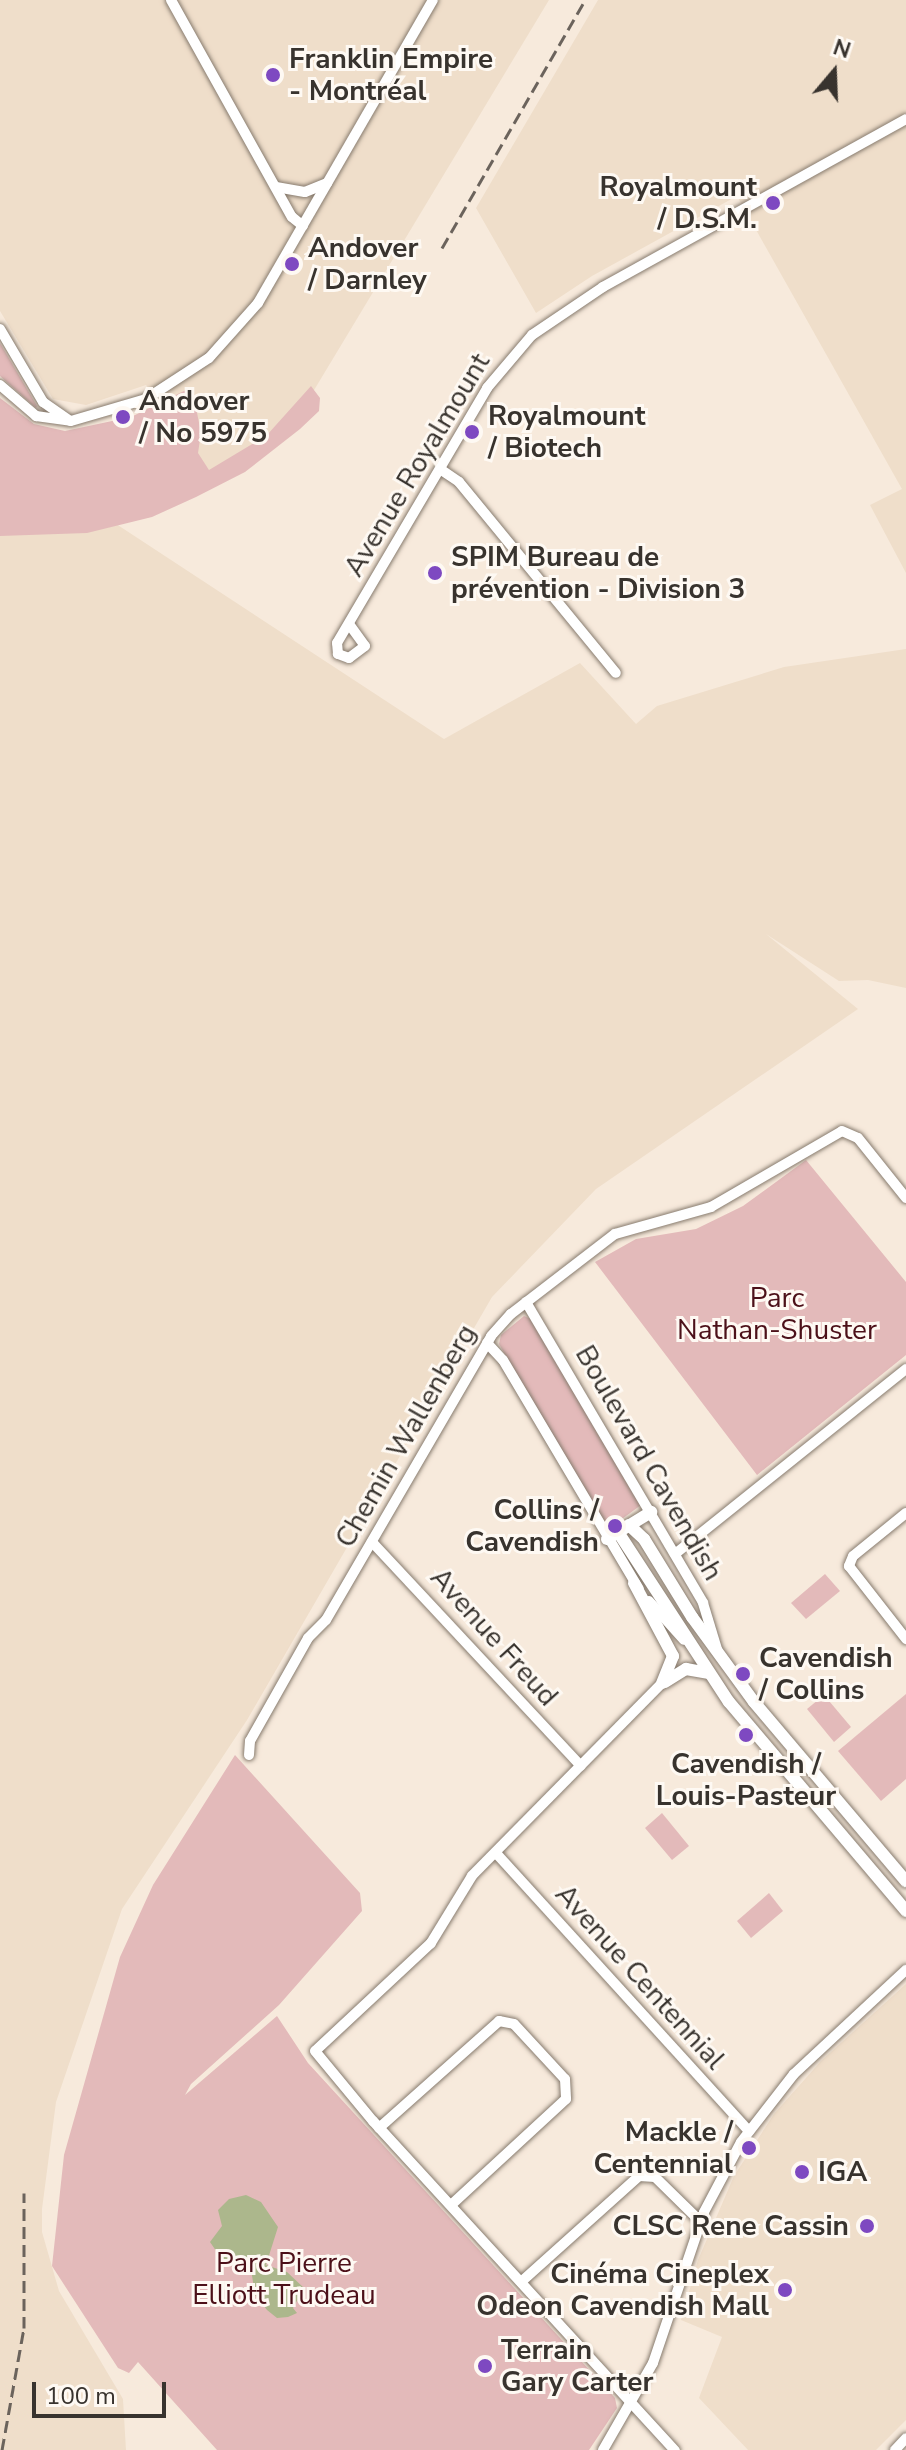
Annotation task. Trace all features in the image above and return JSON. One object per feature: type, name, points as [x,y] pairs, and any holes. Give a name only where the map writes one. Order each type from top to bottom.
[{"type":"main road","points":[[618,1532],[651,1512]]},
{"type":"main road","name":"Boulevard Cavendish","points":[[618,1532],[708,1673],[906,1911]]},
{"type":"main road","name":"Boulevard Cavendish","points":[[618,1532],[644,1539],[718,1653],[906,1881]]},
{"type":"main road","points":[[634,1583],[673,1656],[662,1683]]},
{"type":"main road","points":[[662,1683],[686,1669],[708,1673]]},
{"type":"street","points":[[171,0],[276,187],[303,226]]},
{"type":"street","points":[[0,385],[36,416],[71,421],[146,399],[209,358],[252,313],[433,0]]},
{"type":"street","name":"Avenue Royalmount","points":[[349,624],[498,372],[556,316],[906,119]]},
{"type":"street","points":[[276,187],[305,192],[328,182]]},
{"type":"street","points":[[0,329],[43,402],[71,421]]},
{"type":"street","points":[[440,469],[459,482],[616,673]]},
{"type":"street","name":"Chemin Wallenberg","points":[[249,1755],[250,1741],[303,1648],[326,1620],[487,1343],[526,1302],[615,1234],[711,1207],[848,1131],[906,1198]]},
{"type":"street","name":"Boulevard Cavendish","points":[[526,1302],[707,1609],[718,1653]]},
{"type":"street","name":"Boulevard Cavendish","points":[[487,1343],[503,1360],[618,1532],[634,1583],[694,1651]]},
{"type":"street","points":[[675,1554],[906,1369]]},
{"type":"street","points":[[906,1513],[853,1556],[849,1566],[906,1639]]},
{"type":"street","name":"Avenue Freud","points":[[372,1542],[581,1766]]},
{"type":"street","points":[[662,1683],[465,1885],[431,1943],[315,2051],[379,2128],[675,2450]]},
{"type":"street","name":"Avenue Centennial","points":[[496,1853],[749,2131]]},
{"type":"street","points":[[603,2450],[632,2403],[663,2337],[700,2221],[749,2131],[810,2057],[906,1970]]},
{"type":"street","points":[[379,2128],[497,2022],[514,2024],[569,2086],[566,2099],[451,2205]]},
{"type":"street","points":[[521,2282],[642,2175],[655,2177],[700,2221]]},
{"type":"street","points":[[895,2450],[906,2438]]},
{"type":"shaded area","points":[[0,0],[549,0],[287,435],[217,481],[146,385],[86,405],[53,399],[0,311]]},
{"type":"shaded area","points":[[598,0],[906,0],[906,573],[870,505],[902,489],[737,196],[592,276],[536,313],[476,208]]},
{"type":"shaded area","points":[[0,512],[104,516],[444,739],[580,663],[636,724],[657,706],[784,667],[906,649],[906,988],[868,980],[839,981],[766,934],[858,1009],[596,1189],[492,1297],[247,1720],[122,1909],[56,2102],[42,2209],[42,2232],[59,2291],[123,2399],[126,2450],[0,2450]]},
{"type":"shaded area","points":[[906,1984],[906,2420],[876,2450],[748,2450],[699,2398],[722,2337],[681,2320],[698,2260],[734,2176],[774,2114],[821,2061]]},
{"type":"shaded area","points":[[246,2195],[261,2202],[278,2227],[266,2265],[287,2272],[304,2288],[293,2308],[297,2313],[288,2317],[277,2318],[267,2310],[255,2295],[251,2269],[225,2264],[210,2242],[222,2226],[218,2210],[229,2199]]},
{"type":"green space","points":[[0,343],[37,406],[36,408],[0,376]]},
{"type":"green space","points":[[311,386],[320,398],[319,411],[245,472],[196,497],[152,517],[87,533],[0,536],[0,398],[34,424],[65,431],[131,417],[192,387],[201,433],[198,453],[209,470],[267,435]]},
{"type":"green space","name":"Parc Nathan-Shuster","points":[[806,1160],[906,1282],[906,1355],[757,1475],[595,1262],[636,1239],[696,1229],[743,1206]]},
{"type":"green space","points":[[524,1316],[531,1319],[641,1505],[611,1527],[605,1526],[499,1344],[501,1335]]},
{"type":"green space","points":[[825,1574],[840,1591],[806,1619],[791,1603]]},
{"type":"green space","points":[[906,1694],[906,1779],[881,1801],[838,1751]]},
{"type":"green space","points":[[824,1695],[851,1727],[834,1742],[807,1709]]},
{"type":"green space","name":"Parc Pierre Elliott Trudeau","points":[[235,1755],[360,1893],[362,1911],[279,2005],[191,2084],[185,2095],[277,2016],[308,2063],[615,2398],[617,2408],[589,2450],[217,2450],[138,2362],[129,2373],[118,2368],[52,2266],[64,2155],[120,1957],[153,1885]]},
{"type":"green space","points":[[662,1813],[689,1846],[672,1860],[645,1828]]},
{"type":"green space","points":[[769,1893],[783,1911],[751,1938],[737,1921]]},
{"type":"railway","points":[[442,248],[585,0]]},
{"type":"railway","points":[[2,2450],[24,2328],[24,2193]]},
{"type":"place","name":"Franklin Empire - Montréal","points":[[273,75]]},
{"type":"place","name":"Royalmount / D.S.M.","points":[[773,203]]},
{"type":"place","name":"Andover / Darnley","points":[[292,264]]},
{"type":"place","name":"Andover / No 5975","points":[[123,417]]},
{"type":"place","name":"Royalmount / Biotech","points":[[472,432]]},
{"type":"place","name":"SPIM Bureau de prévention - Division 3","points":[[435,573]]},
{"type":"place","name":"Collins / Cavendish","points":[[615,1526]]},
{"type":"place","name":"Cavendish / Collins","points":[[743,1674]]},
{"type":"place","name":"Cavendish / Louis-Pasteur","points":[[746,1735]]},
{"type":"place","name":"Mackle / Centennial","points":[[749,2148]]},
{"type":"place","name":"IGA","points":[[802,2172]]},
{"type":"place","name":"CLSC Rene Cassin","points":[[867,2226]]},
{"type":"place","name":"Cinéma Cineplex Odeon Cavendish Mall","points":[[785,2290]]},
{"type":"place","name":"Terrain Gary Carter","points":[[485,2366]]}]
